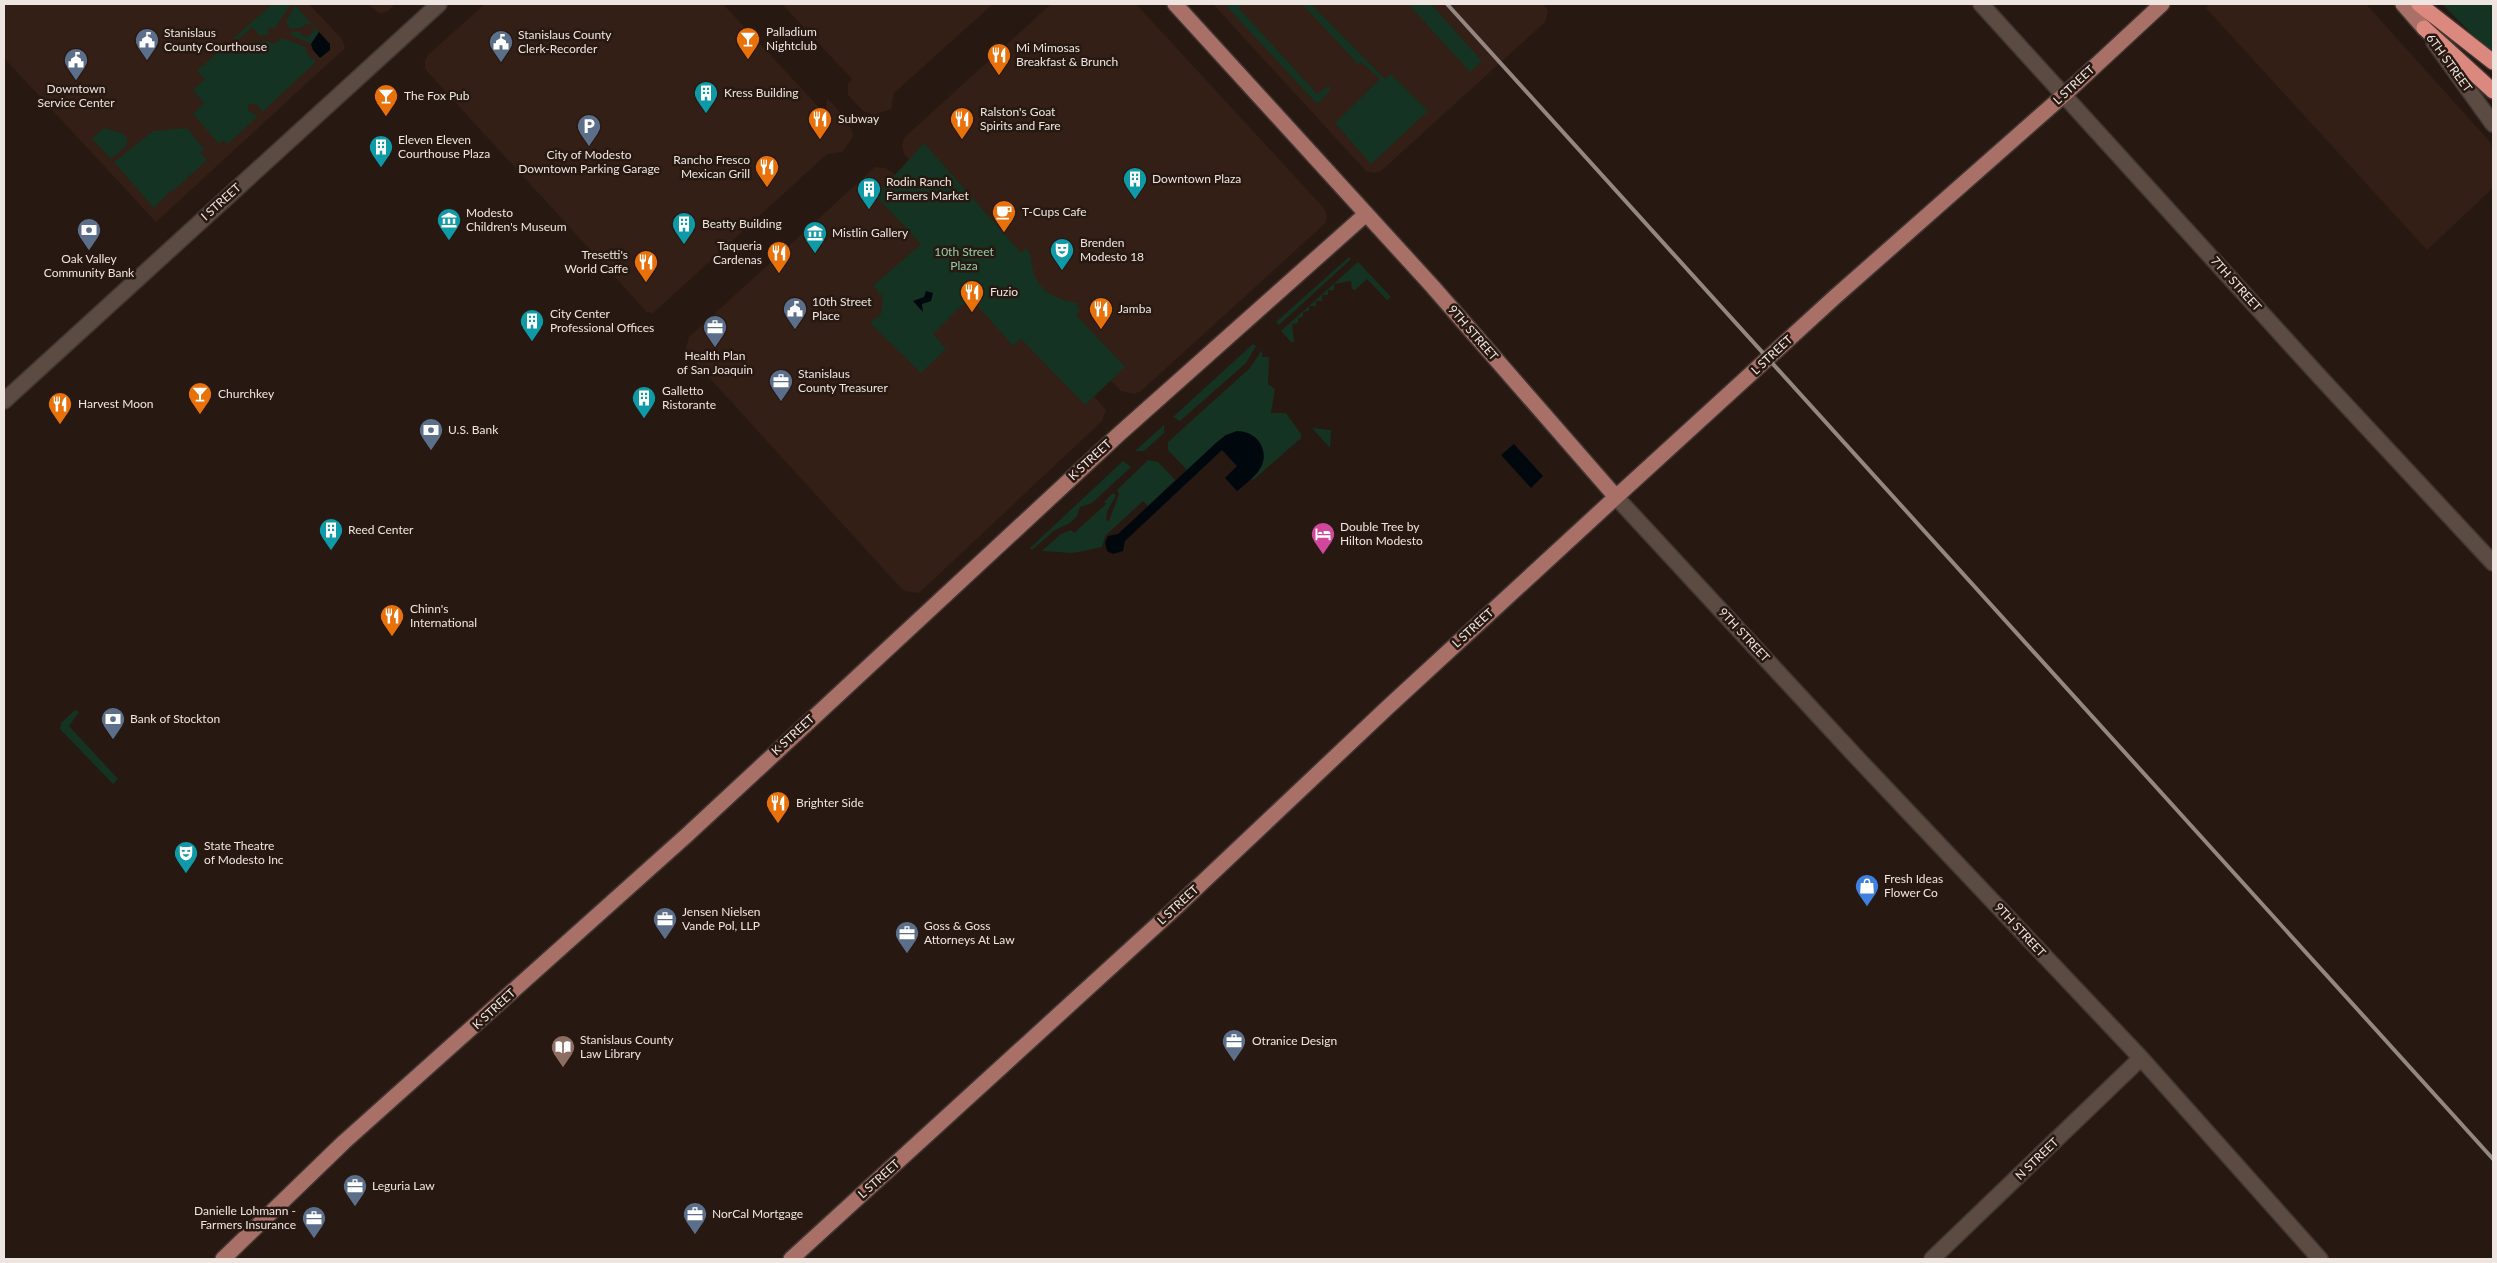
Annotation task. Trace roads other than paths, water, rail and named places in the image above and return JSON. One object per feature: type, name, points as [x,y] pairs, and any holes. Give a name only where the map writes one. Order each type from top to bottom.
[{"type":"highway","points":[[2419,4],[2493,62]]},
{"type":"highway","points":[[2424,28],[2493,91]]},
{"type":"main road","name":"9TH STREET","points":[[1175,4],[1434,287],[1616,497]]},
{"type":"main road","name":"L STREET","points":[[791,1259],[1170,913],[1388,706],[1616,497],[1836,296],[2066,94],[2162,4]]},
{"type":"main road","name":"6TH STREET","points":[[2403,4],[2424,28]]},
{"type":"main road","name":"K STREET","points":[[223,1259],[344,1142],[687,835],[1110,442],[1366,214]]},
{"type":"street","name":"I STREET","points":[[4,400],[439,4]]},
{"type":"street","name":"7TH STREET","points":[[1981,4],[2066,94],[2319,376],[2493,563]]},
{"type":"street","name":"6TH STREET","points":[[2424,28],[2493,124]]},
{"type":"street","name":"9TH STREET","points":[[1616,497],[1861,762],[2141,1058],[2320,1259]]},
{"type":"street","name":"N STREET","points":[[1932,1259],[2141,1058]]},
{"type":"railway","points":[[1447,4],[2493,1159]]},
{"type":"place","name":"Palladium Nightclub","points":[[748,60]]},
{"type":"place","name":"Stanislaus County Courthouse","points":[[147,61]]},
{"type":"place","name":"Stanislaus County Clerk-Recorder","points":[[501,63]]},
{"type":"place","name":"Mi Mimosas Breakfast & Brunch","points":[[999,76]]},
{"type":"place","name":"Downtown Service Center","points":[[76,81]]},
{"type":"place","name":"Kress Building","points":[[706,114]]},
{"type":"place","name":"The Fox Pub","points":[[386,117]]},
{"type":"place","name":"Subway","points":[[820,140]]},
{"type":"place","name":"Ralston's Goat Spirits and Fare","points":[[962,140]]},
{"type":"place","name":"City of Modesto Downtown Parking Garage","points":[[589,147]]},
{"type":"place","name":"Eleven Eleven Courthouse Plaza","points":[[381,168]]},
{"type":"place","name":"Rancho Fresco Mexican Grill","points":[[767,188]]},
{"type":"place","name":"Downtown Plaza","points":[[1135,200]]},
{"type":"place","name":"Rodin Ranch Farmers Market","points":[[869,210]]},
{"type":"place","name":"T-Cups Cafe","points":[[1004,233]]},
{"type":"place","name":"Modesto Children's Museum","points":[[449,241]]},
{"type":"place","name":"Beatty Building","points":[[684,245]]},
{"type":"place","name":"Oak Valley Community Bank","points":[[89,251]]},
{"type":"place","name":"Mistlin Gallery","points":[[815,254]]},
{"type":"place","name":"Brenden Modesto 18","points":[[1062,271]]},
{"type":"place","name":"Taqueria Cardenas","points":[[779,274]]},
{"type":"place","name":"Tresetti's World Caffe","points":[[646,283]]},
{"type":"place","name":"Fuzio","points":[[972,313]]},
{"type":"place","name":"10th Street Place","points":[[795,330]]},
{"type":"place","name":"Jamba","points":[[1101,330]]},
{"type":"place","name":"City Center Professional Offices","points":[[532,342]]},
{"type":"place","name":"Health Plan of San Joaquin","points":[[715,348]]},
{"type":"place","name":"Stanislaus County Treasurer","points":[[781,402]]},
{"type":"place","name":"Churchkey","points":[[200,415]]},
{"type":"place","name":"Galletto Ristorante","points":[[644,419]]},
{"type":"place","name":"Harvest Moon","points":[[60,425]]},
{"type":"place","name":"U.S. Bank","points":[[431,451]]},
{"type":"place","name":"Reed Center","points":[[331,551]]},
{"type":"place","name":"Double Tree by Hilton Modesto","points":[[1323,555]]},
{"type":"place","name":"Chinn's International","points":[[392,637]]},
{"type":"place","name":"Bank of Stockton","points":[[113,740]]},
{"type":"place","name":"Brighter Side","points":[[778,824]]},
{"type":"place","name":"State Theatre of Modesto Inc","points":[[186,874]]},
{"type":"place","name":"Fresh Ideas Flower Co","points":[[1867,907]]},
{"type":"place","name":"Jensen Nielsen Vande Pol, LLP","points":[[665,940]]},
{"type":"place","name":"Goss & Goss Attorneys At Law","points":[[907,954]]},
{"type":"place","name":"Otranice Design","points":[[1234,1062]]},
{"type":"place","name":"Stanislaus County Law Library","points":[[563,1068]]},
{"type":"place","name":"Leguria Law","points":[[355,1207]]},
{"type":"place","name":"NorCal Mortgage","points":[[695,1235]]},
{"type":"place","name":"Danielle Lohmann - Farmers Insurance","points":[[314,1239]]},
{"type":"park label","name":"10th Street Plaza","points":[[964,259]]}]
